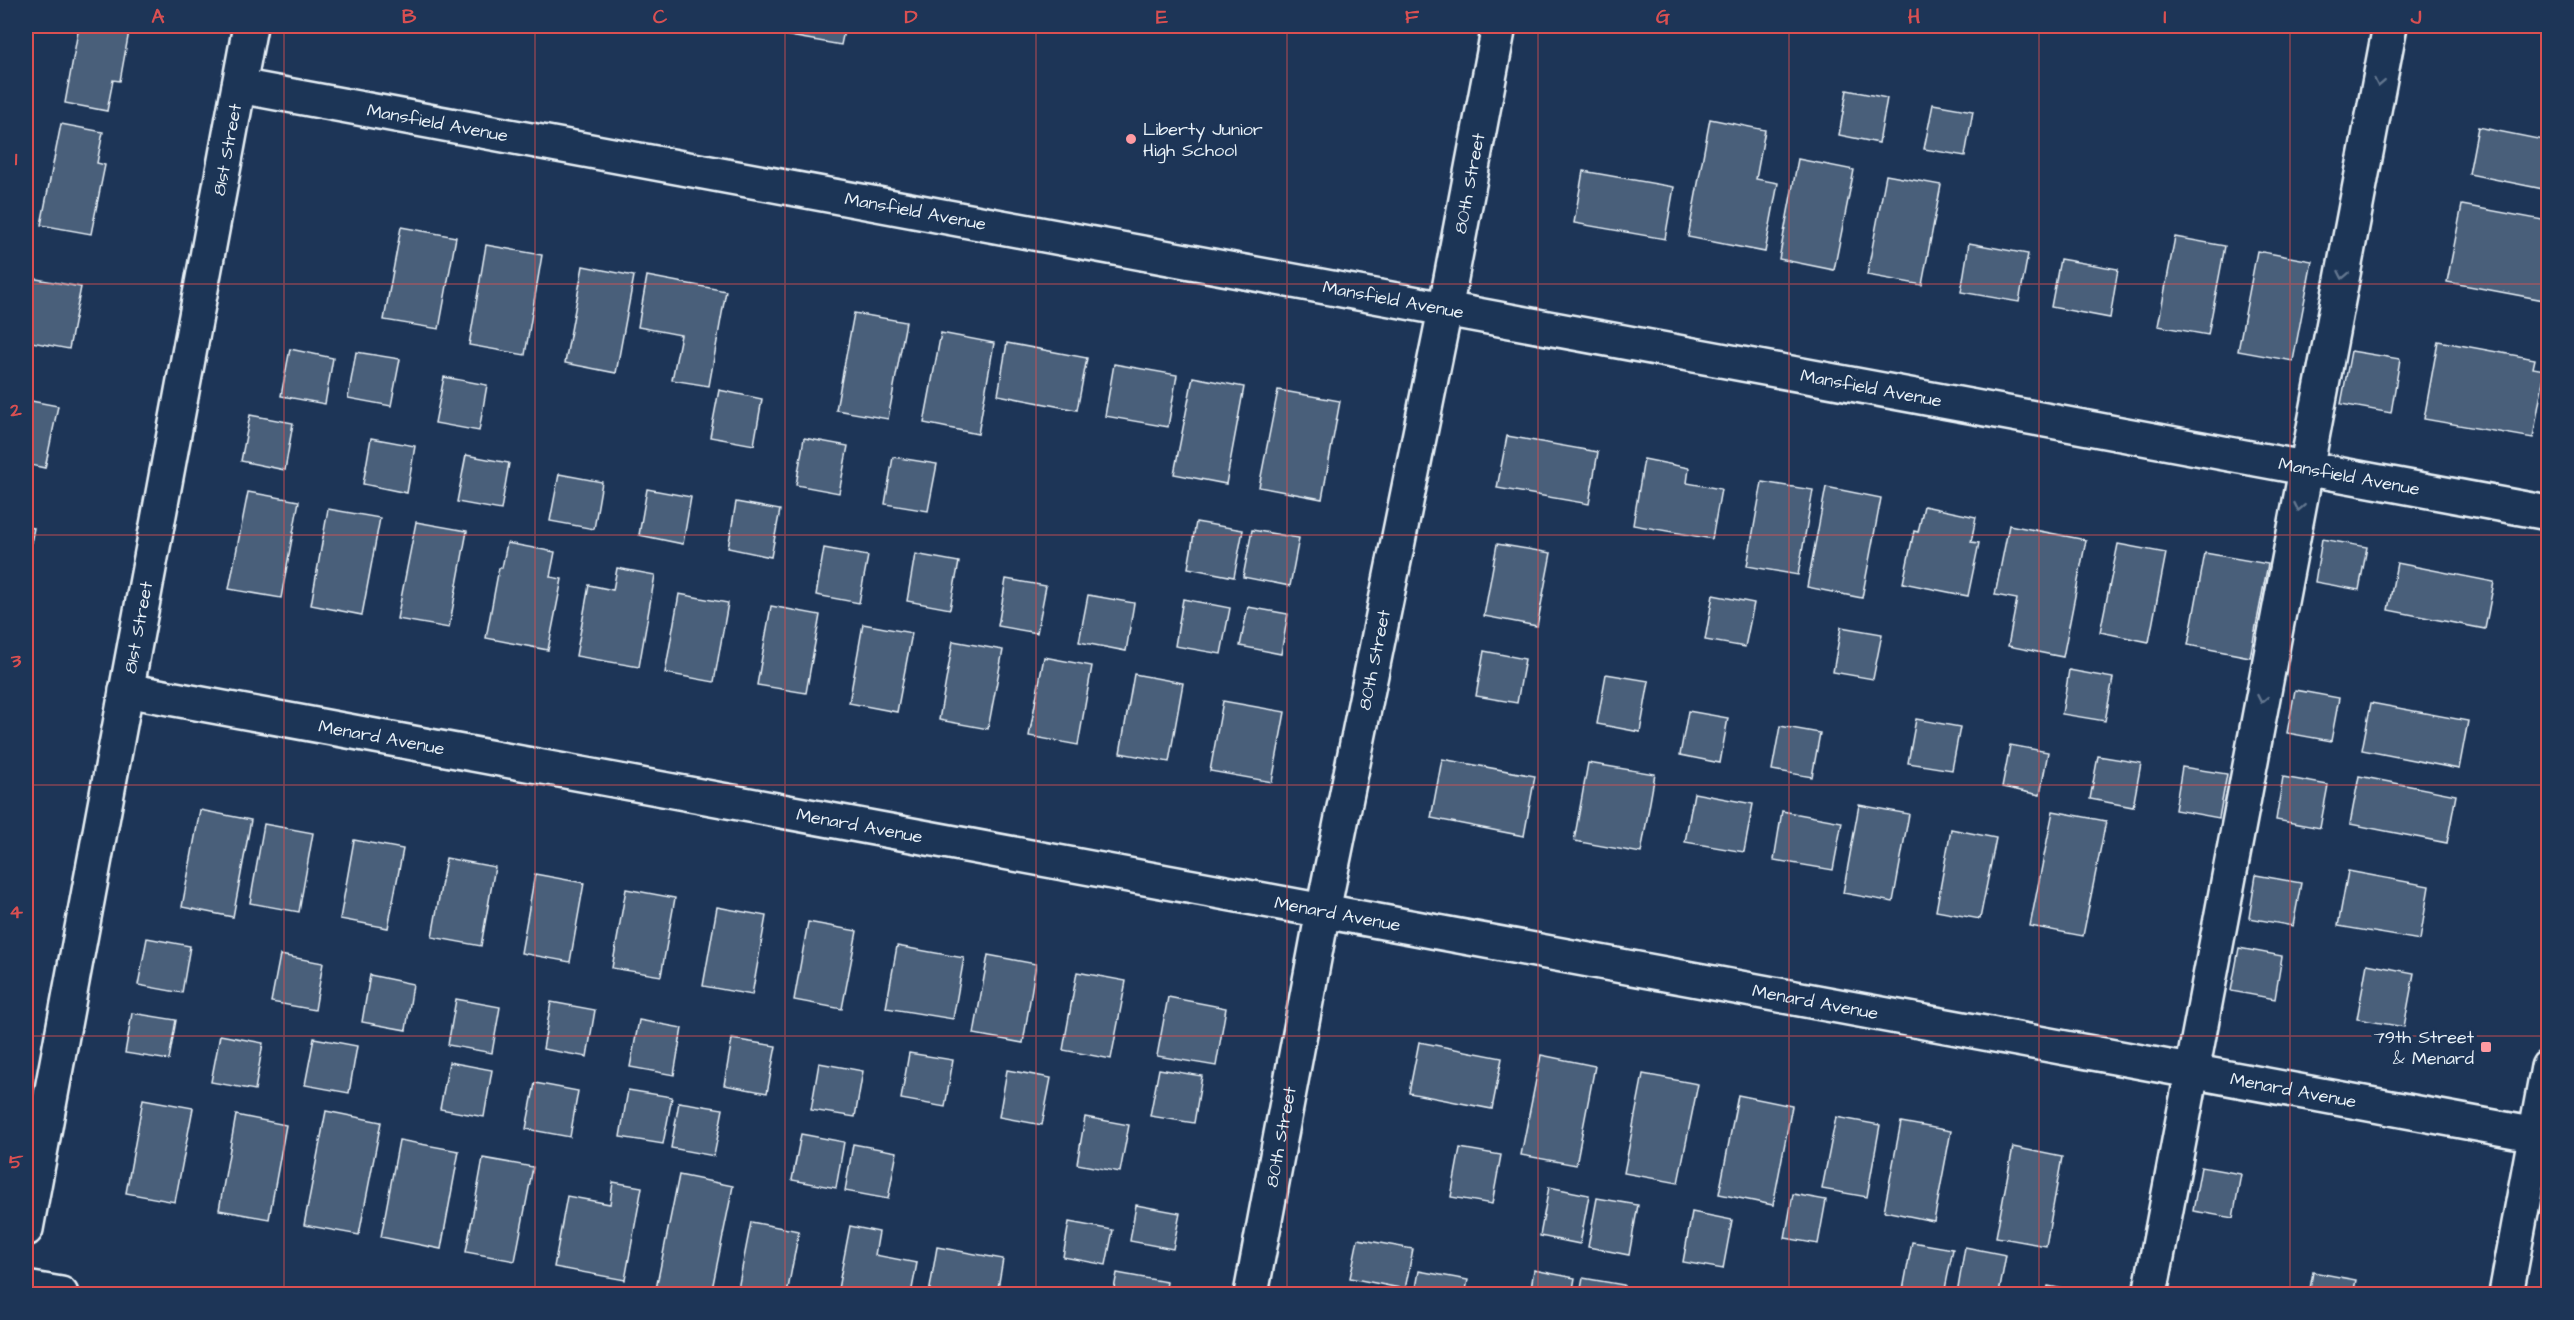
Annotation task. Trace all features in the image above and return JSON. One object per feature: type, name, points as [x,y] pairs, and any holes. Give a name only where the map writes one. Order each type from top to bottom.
[{"type":"street","name":"81st Street","points":[[26,1229],[250,26]]},
{"type":"street","name":"80th Street","points":[[1251,1294],[1323,911],[1445,310],[1499,26]]},
{"type":"street","points":[[2150,1294],[2390,26]]},
{"type":"street","name":"Mansfield Avenue","points":[[239,86],[2548,513]]},
{"type":"street","name":"Menard Avenue","points":[[126,690],[2542,1135]]},
{"type":"street","points":[[2506,1294],[2542,1135],[2548,1066]]},
{"type":"street","points":[[26,1288],[60,1294]]},
{"type":"building","points":[[79,26],[130,26],[120,81],[113,80],[107,111],[65,103]]},
{"type":"building","points":[[733,26],[845,26],[841,45]]},
{"type":"building","points":[[1847,90],[1887,98],[1879,143],[1839,135]]},
{"type":"building","points":[[1933,104],[1973,111],[1965,156],[1924,149]]},
{"type":"building","points":[[1710,119],[1765,130],[1756,179],[1778,183],[1765,252],[1688,237]]},
{"type":"building","points":[[61,124],[103,132],[97,163],[105,165],[91,234],[41,225]]},
{"type":"building","points":[[2478,127],[2548,141],[2548,190],[2469,174]]},
{"type":"building","points":[[1798,159],[1854,170],[1834,270],[1779,259]]},
{"type":"building","points":[[1583,171],[1674,187],[1665,239],[1574,223]]},
{"type":"building","points":[[1886,175],[1941,185],[1922,285],[1867,275]]},
{"type":"building","points":[[2462,205],[2548,221],[2548,292],[2545,291],[2544,300],[2447,282]]},
{"type":"building","points":[[401,227],[456,237],[439,329],[384,320]]},
{"type":"building","points":[[2175,237],[2225,246],[2208,335],[2158,326]]},
{"type":"building","points":[[1969,243],[2028,254],[2019,302],[1961,292]]},
{"type":"building","points":[[486,245],[542,255],[525,355],[469,345]]},
{"type":"building","points":[[2257,251],[2312,261],[2293,361],[2238,351]]},
{"type":"building","points":[[2060,259],[2118,269],[2110,318],[2051,307]]},
{"type":"building","points":[[583,266],[634,276],[616,373],[565,363]]},
{"type":"building","points":[[647,276],[726,291],[709,386],[672,380],[681,335],[638,327]]},
{"type":"building","points":[[31,278],[81,287],[69,349],[26,341],[26,309]]},
{"type":"building","points":[[854,313],[906,322],[888,419],[836,410]]},
{"type":"building","points":[[941,333],[994,343],[978,434],[924,423]]},
{"type":"building","points":[[2438,341],[2535,359],[2533,368],[2545,370],[2533,438],[2424,419]]},
{"type":"building","points":[[1007,343],[1087,358],[1077,410],[998,395]]},
{"type":"building","points":[[290,349],[333,358],[325,404],[281,396]]},
{"type":"building","points":[[2351,351],[2400,359],[2391,413],[2341,404]]},
{"type":"building","points":[[356,352],[400,359],[391,406],[348,398]]},
{"type":"building","points":[[1114,364],[1177,375],[1168,427],[1105,416]]},
{"type":"building","points":[[444,377],[487,385],[479,431],[435,423]]},
{"type":"building","points":[[1193,377],[1244,387],[1226,484],[1174,474]]},
{"type":"building","points":[[719,390],[762,399],[754,445],[710,437]]},
{"type":"building","points":[[1278,390],[1340,401],[1322,499],[1259,487]]},
{"type":"building","points":[[26,400],[58,406],[45,468],[26,464]]},
{"type":"building","points":[[250,415],[293,423],[285,470],[241,461]]},
{"type":"building","points":[[1507,436],[1598,452],[1589,504],[1497,488]]},
{"type":"building","points":[[371,438],[415,446],[407,493],[363,484]]},
{"type":"building","points":[[804,438],[848,446],[839,493],[796,485]]},
{"type":"building","points":[[466,455],[509,463],[501,510],[457,502]]},
{"type":"building","points":[[893,457],[937,464],[928,511],[885,504]]},
{"type":"building","points":[[1644,459],[1689,468],[1687,483],[1721,489],[1712,539],[1633,525]]},
{"type":"building","points":[[559,474],[602,482],[594,529],[550,521]]},
{"type":"building","points":[[1762,482],[1813,490],[1798,575],[1747,566]]},
{"type":"building","points":[[1826,487],[1881,498],[1862,598],[1807,587]]},
{"type":"building","points":[[647,489],[691,497],[683,544],[639,535]]},
{"type":"building","points":[[248,492],[299,501],[281,598],[229,589]]},
{"type":"building","points":[[736,502],[780,510],[771,557],[728,548]]},
{"type":"building","points":[[1924,506],[1976,517],[1971,542],[1979,543],[1968,596],[1903,583],[1914,531],[1918,532]]},
{"type":"building","points":[[328,509],[380,518],[362,615],[311,605]]},
{"type":"building","points":[[416,522],[467,531],[449,628],[397,619]]},
{"type":"building","points":[[1196,522],[1243,530],[1234,577],[1188,568]]},
{"type":"building","points":[[2009,525],[2086,540],[2063,657],[2008,646],[2017,599],[1995,595]]},
{"type":"building","points":[[26,527],[34,528],[26,568]]},
{"type":"building","points":[[1252,530],[1299,538],[1290,586],[1243,577]]},
{"type":"building","points":[[2322,539],[2367,547],[2359,590],[2315,582]]},
{"type":"building","points":[[507,543],[555,552],[550,577],[562,579],[548,650],[486,638],[499,568],[502,568]]},
{"type":"building","points":[[1497,544],[1551,553],[1537,626],[1484,616]]},
{"type":"building","points":[[2118,544],[2166,553],[2149,642],[2100,632]]},
{"type":"building","points":[[824,548],[868,556],[859,603],[816,595]]},
{"type":"building","points":[[2205,553],[2268,564],[2250,657],[2188,645]]},
{"type":"building","points":[[915,554],[959,562],[950,609],[907,601]]},
{"type":"building","points":[[2397,563],[2494,582],[2485,629],[2388,610]]},
{"type":"building","points":[[617,568],[655,575],[639,667],[576,656],[589,585],[613,590]]},
{"type":"building","points":[[1006,579],[1046,586],[1037,633],[998,626]]},
{"type":"building","points":[[679,594],[728,603],[714,682],[665,673]]},
{"type":"building","points":[[1088,595],[1134,603],[1126,651],[1079,642]]},
{"type":"building","points":[[1713,595],[1754,603],[1745,647],[1705,640]]},
{"type":"building","points":[[1183,599],[1230,608],[1221,654],[1175,646]]},
{"type":"building","points":[[771,606],[820,615],[806,693],[757,685]]},
{"type":"building","points":[[1248,607],[1288,614],[1281,654],[1240,646]]},
{"type":"building","points":[[863,624],[912,633],[897,712],[849,703]]},
{"type":"building","points":[[1841,627],[1882,634],[1873,679],[1833,672]]},
{"type":"building","points":[[953,641],[1003,650],[988,729],[939,720]]},
{"type":"building","points":[[1484,651],[1525,659],[1517,703],[1476,696]]},
{"type":"building","points":[[1044,657],[1092,666],[1078,745],[1029,736]]},
{"type":"building","points":[[2069,670],[2113,678],[2105,721],[2062,714]]},
{"type":"building","points":[[1134,674],[1183,683],[1169,762],[1120,753]]},
{"type":"building","points":[[1606,674],[1649,681],[1640,732],[1597,724]]},
{"type":"building","points":[[2295,690],[2339,698],[2331,741],[2287,733]]},
{"type":"building","points":[[1223,701],[1285,712],[1272,782],[1210,771]]},
{"type":"building","points":[[2371,703],[2468,721],[2459,769],[2362,750]]},
{"type":"building","points":[[1688,711],[1728,718],[1720,763],[1680,755]]},
{"type":"building","points":[[1916,719],[1960,727],[1952,770],[1908,763]]},
{"type":"building","points":[[1780,726],[1820,733],[1812,777],[1772,770]]},
{"type":"building","points":[[2010,745],[2048,752],[2040,795],[2002,787]]},
{"type":"building","points":[[2098,756],[2141,763],[2133,807],[2090,799]]},
{"type":"building","points":[[1442,759],[1535,776],[1524,836],[1431,818]]},
{"type":"building","points":[[1588,763],[1655,774],[1641,853],[1574,841]]},
{"type":"building","points":[[2182,767],[2227,774],[2219,818],[2175,810]]},
{"type":"building","points":[[2359,776],[2456,795],[2447,843],[2350,824]]},
{"type":"building","points":[[2283,777],[2328,785],[2320,828],[2276,820]]},
{"type":"building","points":[[1694,793],[1753,804],[1744,852],[1685,842]]},
{"type":"building","points":[[1859,805],[1909,814],[1893,902],[1843,893]]},
{"type":"building","points":[[200,810],[251,820],[233,917],[182,907]]},
{"type":"building","points":[[1782,811],[1842,822],[1833,870],[1774,860]]},
{"type":"building","points":[[2053,811],[2106,821],[2083,936],[2030,926]]},
{"type":"building","points":[[264,824],[313,833],[299,912],[250,903]]},
{"type":"building","points":[[1951,829],[1996,838],[1980,919],[1936,911]]},
{"type":"building","points":[[354,840],[403,849],[388,928],[340,919]]},
{"type":"building","points":[[446,858],[495,867],[481,946],[432,937]]},
{"type":"building","points":[[2348,871],[2429,886],[2420,940],[2338,926]]},
{"type":"building","points":[[535,874],[584,883],[570,962],[521,953]]},
{"type":"building","points":[[2256,875],[2301,883],[2293,926],[2249,918]]},
{"type":"building","points":[[626,889],[675,898],[661,976],[612,968]]},
{"type":"building","points":[[717,907],[766,916],[752,995],[703,986]]},
{"type":"building","points":[[808,922],[857,931],[842,1009],[794,1000]]},
{"type":"building","points":[[147,938],[190,946],[182,993],[138,985]]},
{"type":"building","points":[[897,946],[964,958],[953,1019],[886,1008]]},
{"type":"building","points":[[2239,948],[2282,956],[2275,999],[2231,991]]},
{"type":"building","points":[[280,955],[323,963],[315,1010],[271,1002]]},
{"type":"building","points":[[988,955],[1036,964],[1023,1043],[974,1034]]},
{"type":"building","points":[[2367,964],[2414,973],[2404,1027],[2357,1019]]},
{"type":"building","points":[[1077,972],[1126,981],[1111,1059],[1063,1050]]},
{"type":"building","points":[[370,975],[413,984],[406,1030],[362,1022]]},
{"type":"building","points":[[1168,997],[1226,1008],[1216,1066],[1157,1056]]},
{"type":"building","points":[[456,999],[500,1007],[492,1053],[448,1045]]},
{"type":"building","points":[[551,1002],[595,1010],[587,1057],[543,1049]]},
{"type":"building","points":[[132,1013],[176,1020],[169,1060],[125,1053]]},
{"type":"building","points":[[639,1020],[682,1028],[674,1075],[630,1067]]},
{"type":"building","points":[[220,1035],[263,1043],[255,1090],[211,1082]]},
{"type":"building","points":[[314,1038],[357,1046],[349,1093],[305,1085]]},
{"type":"building","points":[[732,1039],[776,1046],[767,1093],[724,1085]]},
{"type":"building","points":[[1419,1042],[1502,1058],[1492,1109],[1409,1093]]},
{"type":"building","points":[[909,1053],[953,1060],[945,1107],[901,1099]]},
{"type":"building","points":[[1541,1055],[1595,1066],[1576,1165],[1521,1155]]},
{"type":"building","points":[[449,1062],[492,1070],[484,1117],[440,1109]]},
{"type":"building","points":[[819,1063],[863,1071],[855,1117],[811,1110]]},
{"type":"building","points":[[1159,1069],[1202,1076],[1194,1123],[1150,1116]]},
{"type":"building","points":[[1007,1070],[1051,1078],[1042,1125],[999,1117]]},
{"type":"building","points":[[1643,1074],[1698,1084],[1678,1183],[1624,1173]]},
{"type":"building","points":[[535,1083],[578,1091],[570,1137],[526,1129]]},
{"type":"building","points":[[628,1090],[672,1097],[663,1144],[620,1137]]},
{"type":"building","points":[[1738,1095],[1792,1106],[1773,1205],[1719,1194]]},
{"type":"building","points":[[143,1099],[193,1108],[175,1202],[126,1193]]},
{"type":"building","points":[[679,1102],[723,1109],[714,1156],[671,1148]]},
{"type":"building","points":[[326,1111],[381,1122],[359,1235],[304,1225]]},
{"type":"building","points":[[236,1115],[286,1125],[269,1219],[219,1210]]},
{"type":"building","points":[[1085,1117],[1129,1125],[1120,1172],[1077,1164]]},
{"type":"building","points":[[1836,1117],[1880,1125],[1867,1197],[1822,1189]]},
{"type":"building","points":[[1901,1122],[1951,1131],[1934,1221],[1884,1211]]},
{"type":"building","points":[[801,1134],[844,1142],[836,1188],[792,1180]]},
{"type":"building","points":[[399,1140],[459,1151],[441,1249],[381,1237]]},
{"type":"building","points":[[853,1144],[897,1152],[888,1199],[845,1191]]},
{"type":"building","points":[[2013,1147],[2062,1157],[2046,1246],[1996,1237]]},
{"type":"building","points":[[1460,1148],[1501,1155],[1492,1204],[1451,1197]]},
{"type":"building","points":[[483,1158],[533,1167],[515,1261],[466,1252]]},
{"type":"building","points":[[2201,1167],[2241,1174],[2233,1218],[2193,1211]]},
{"type":"building","points":[[679,1175],[733,1186],[711,1294],[682,1294],[656,1289]]},
{"type":"building","points":[[613,1182],[642,1187],[625,1280],[554,1267],[567,1196],[610,1204]]},
{"type":"building","points":[[1549,1187],[1589,1195],[1580,1244],[1540,1236]]},
{"type":"building","points":[[1793,1194],[1826,1200],[1818,1244],[1785,1238]]},
{"type":"building","points":[[1597,1198],[1638,1205],[1629,1255],[1588,1247]]},
{"type":"building","points":[[1136,1205],[1180,1213],[1173,1249],[1130,1241]]},
{"type":"building","points":[[1692,1212],[1732,1220],[1723,1269],[1683,1262]]},
{"type":"building","points":[[751,1222],[799,1231],[787,1294],[737,1294]]},
{"type":"building","points":[[1069,1222],[1113,1230],[1106,1265],[1063,1257]]},
{"type":"building","points":[[850,1226],[879,1232],[875,1255],[917,1263],[911,1294],[837,1294]]},
{"type":"building","points":[[1358,1239],[1413,1249],[1405,1289],[1350,1278]]},
{"type":"building","points":[[1912,1242],[1953,1249],[1944,1294],[1924,1294],[1903,1290]]},
{"type":"building","points":[[937,1247],[1003,1259],[997,1294],[929,1294]]},
{"type":"building","points":[[1965,1247],[2006,1255],[1999,1294],[1957,1294]]},
{"type":"building","points":[[1534,1270],[1575,1278],[1572,1294],[1530,1294]]},
{"type":"building","points":[[1419,1271],[1468,1280],[1465,1294],[1415,1294]]},
{"type":"building","points":[[2313,1272],[2356,1280],[2353,1294],[2309,1294]]},
{"type":"building","points":[[1117,1273],[1167,1282],[1165,1294],[1113,1294]]},
{"type":"building","points":[[1583,1278],[1624,1285],[1622,1294],[1580,1294]]},
{"type":"building","points":[[2048,1286],[2089,1294],[2046,1294]]},
{"type":"place","name":"Liberty Junior High School","points":[[1131,139]]},
{"type":"place","name":"79th Street & Menard","points":[[2486,1047]]}]
